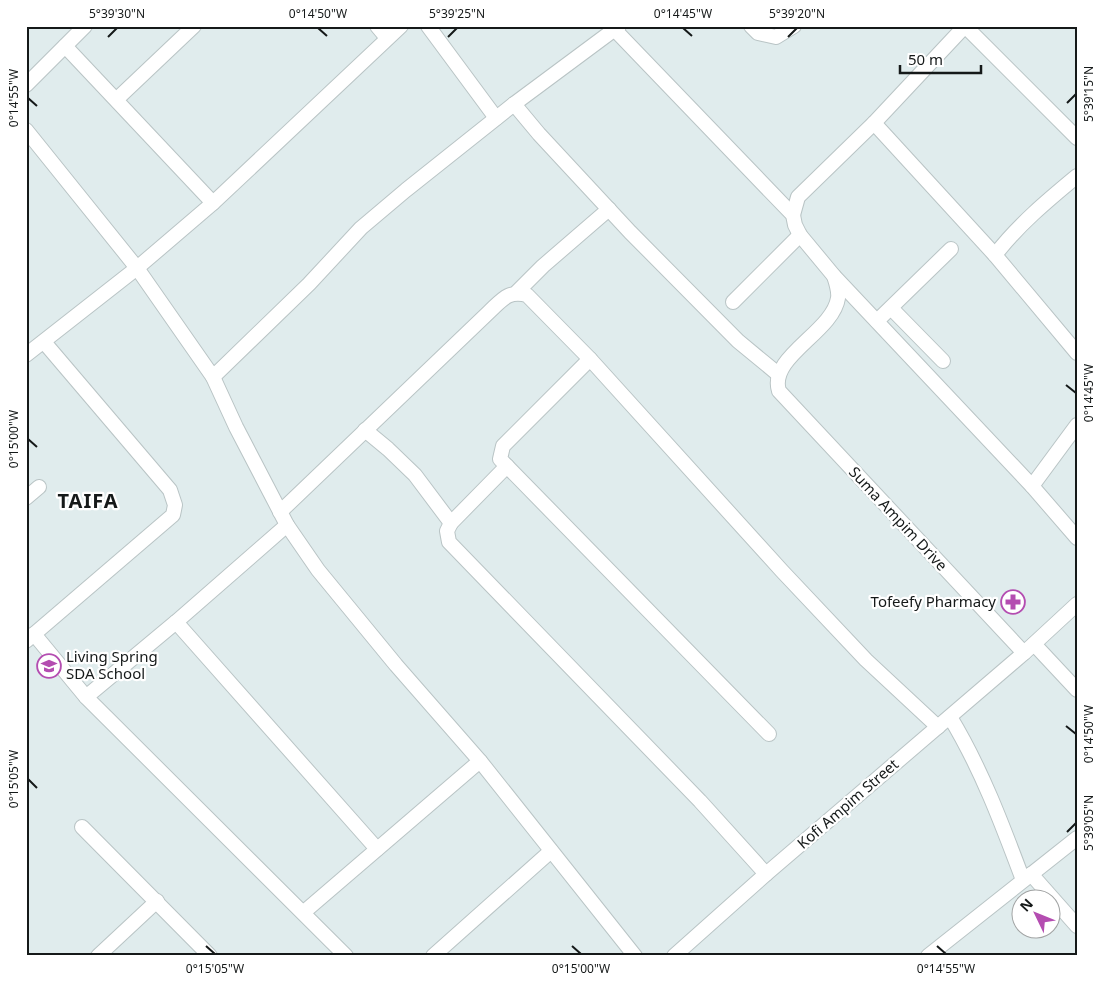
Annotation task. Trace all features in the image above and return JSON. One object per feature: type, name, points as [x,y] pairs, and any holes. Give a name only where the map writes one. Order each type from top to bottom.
[{"type":"street","points":[[26,85],[85,26]]},
{"type":"street","points":[[117,100],[194,26]]},
{"type":"street","points":[[377,26],[387,38]]},
{"type":"street","points":[[26,355],[137,268],[213,203],[401,26]]},
{"type":"street","points":[[428,26],[496,118]]},
{"type":"street","points":[[750,26],[758,33],[776,37],[794,26]]},
{"type":"street","points":[[1077,138],[965,26],[874,123],[798,197],[793,215],[800,236],[834,276],[1032,486],[1077,538]]},
{"type":"street","points":[[213,377],[309,284],[361,228],[496,118],[612,29],[793,215]]},
{"type":"street","points":[[65,46],[213,203]]},
{"type":"street","name":"Suma Ampim Drive","points":[[514,104],[539,134],[609,209],[738,341],[777,378],[778,391],[1029,649],[1077,690]]},
{"type":"street","points":[[874,123],[995,255],[1077,354]]},
{"type":"street","points":[[26,130],[137,268],[213,377],[236,427],[287,526],[324,577],[402,672],[480,761],[635,956]]},
{"type":"street","points":[[995,255],[1012,235],[1077,176]]},
{"type":"street","points":[[280,512],[489,312],[509,295],[517,292],[543,266],[609,209]]},
{"type":"street","points":[[733,302],[800,236]]},
{"type":"street","points":[[877,321],[951,249]]},
{"type":"street","points":[[777,378],[781,368],[833,314],[838,297],[834,276]]},
{"type":"street","points":[[517,292],[527,295],[534,301],[590,359],[782,571],[866,660],[938,727]]},
{"type":"street","points":[[891,308],[942,361]]},
{"type":"street","points":[[44,342],[170,490],[175,504],[173,515],[30,637],[86,697],[304,912],[346,956]]},
{"type":"street","points":[[590,359],[503,446],[500,459],[769,734]]},
{"type":"street","points":[[1032,486],[1077,425]]},
{"type":"street","points":[[365,430],[388,448],[415,475],[451,522]]},
{"type":"street","points":[[507,466],[451,522],[447,531],[449,542],[694,794],[766,874]]},
{"type":"street","points":[[26,498],[38,487]]},
{"type":"street","points":[[86,697],[287,526]]},
{"type":"street","name":"Kofi Ampim Street","points":[[674,956],[766,874],[1029,649],[1077,604]]},
{"type":"street","points":[[176,622],[376,850]]},
{"type":"street","points":[[950,717],[967,745],[1027,877],[1077,926]]},
{"type":"street","points":[[304,912],[480,761]]},
{"type":"street","points":[[82,827],[210,956]]},
{"type":"street","points":[[928,956],[1077,838]]},
{"type":"street","points":[[432,956],[551,851]]},
{"type":"street","points":[[98,956],[157,901]]},
{"type":"place","name":"Tofeefy Pharmacy","points":[[1013,602]]},
{"type":"place","name":"Living Spring SDA School","points":[[49,666]]},
{"type":"district","name":"TAIFA","points":[[88,501]]}]
